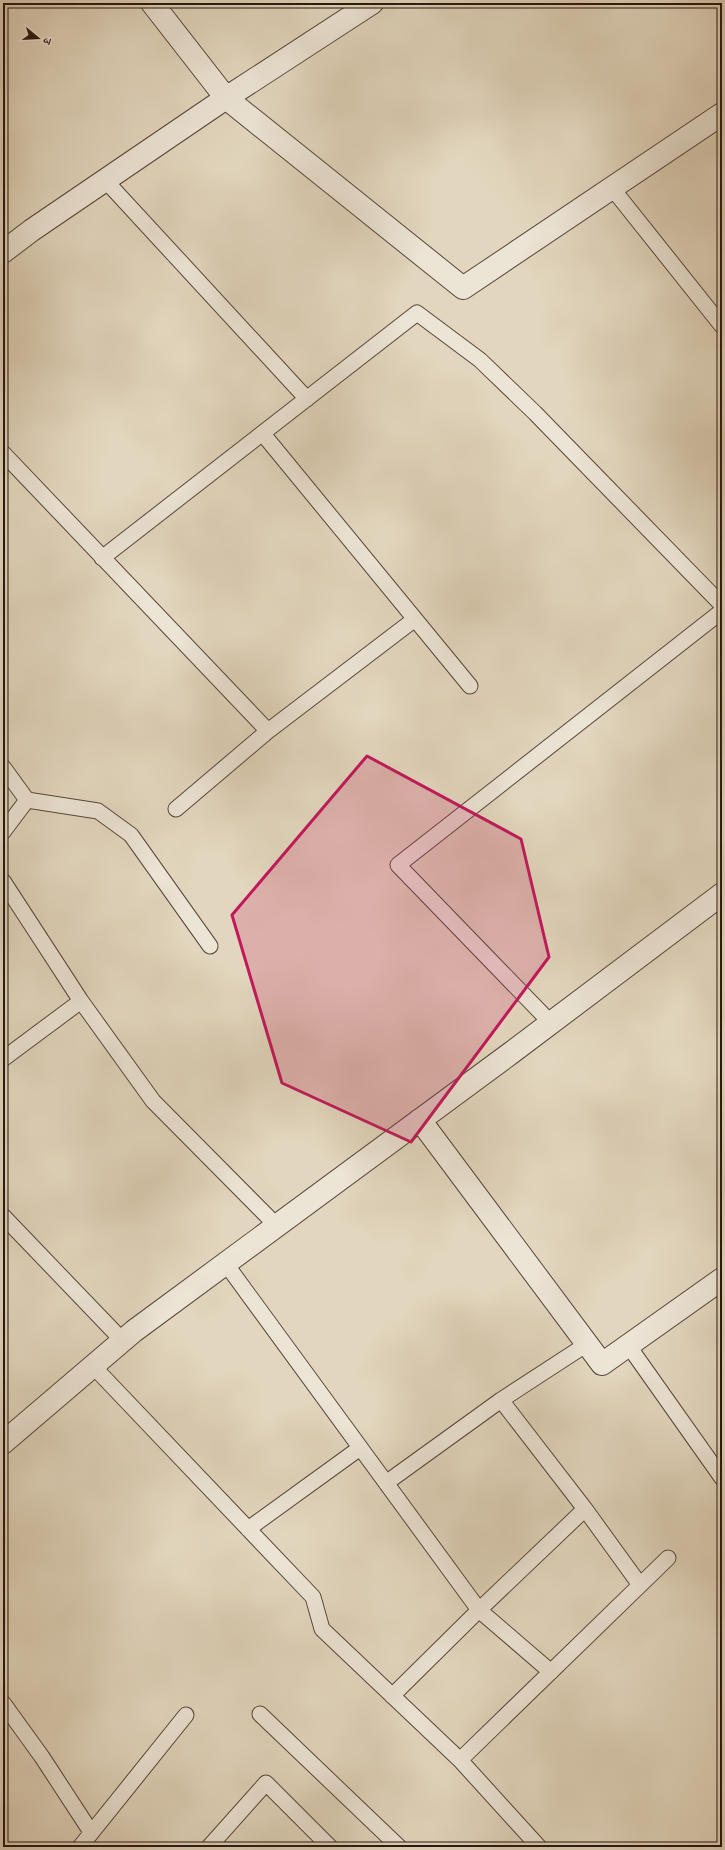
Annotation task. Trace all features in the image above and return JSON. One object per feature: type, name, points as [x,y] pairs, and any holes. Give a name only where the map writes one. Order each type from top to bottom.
[{"type":"street","points":[[152,3],[226,98],[464,288],[722,114]]},
{"type":"street","points":[[3,252],[32,230],[226,98],[372,3]]},
{"type":"street","points":[[3,1443],[134,1331],[551,1023],[722,894]]},
{"type":"street","points":[[420,1120],[602,1364],[722,1279]]},
{"type":"lane","points":[[105,180],[307,399]]},
{"type":"lane","points":[[612,188],[722,326]]},
{"type":"lane","points":[[102,558],[417,313],[480,360],[535,413],[722,605]]},
{"type":"lane","points":[[263,434],[470,686]]},
{"type":"lane","points":[[3,453],[268,731]]},
{"type":"lane","points":[[551,1023],[398,865],[722,611]]},
{"type":"lane","points":[[176,810],[268,731],[415,619]]},
{"type":"lane","points":[[3,767],[27,800],[98,811],[130,834],[210,946]]},
{"type":"lane","points":[[3,832],[27,800]]},
{"type":"lane","points":[[3,881],[81,1001],[153,1101],[277,1226]]},
{"type":"lane","points":[[3,1059],[81,1001]]},
{"type":"lane","points":[[3,1216],[123,1341]]},
{"type":"lane","points":[[226,1264],[478,1610],[550,1672]]},
{"type":"lane","points":[[386,1483],[502,1400],[587,1344]]},
{"type":"lane","points":[[628,1345],[722,1478]]},
{"type":"lane","points":[[93,1366],[313,1597],[322,1629],[460,1760],[539,1847]]},
{"type":"lane","points":[[502,1400],[585,1509],[640,1585]]},
{"type":"lane","points":[[248,1529],[360,1448]]},
{"type":"lane","points":[[392,1696],[478,1610],[585,1509]]},
{"type":"lane","points":[[460,1760],[668,1558]]},
{"type":"lane","points":[[3,1703],[42,1757],[91,1832]]},
{"type":"lane","points":[[80,1847],[186,1714]]},
{"type":"lane","points":[[260,1714],[399,1847]]},
{"type":"lane","points":[[209,1847],[266,1783],[330,1847]]},
{"type":"highlighted area","points":[[367,756],[521,839],[549,957],[411,1142],[282,1083],[232,915]]}]
